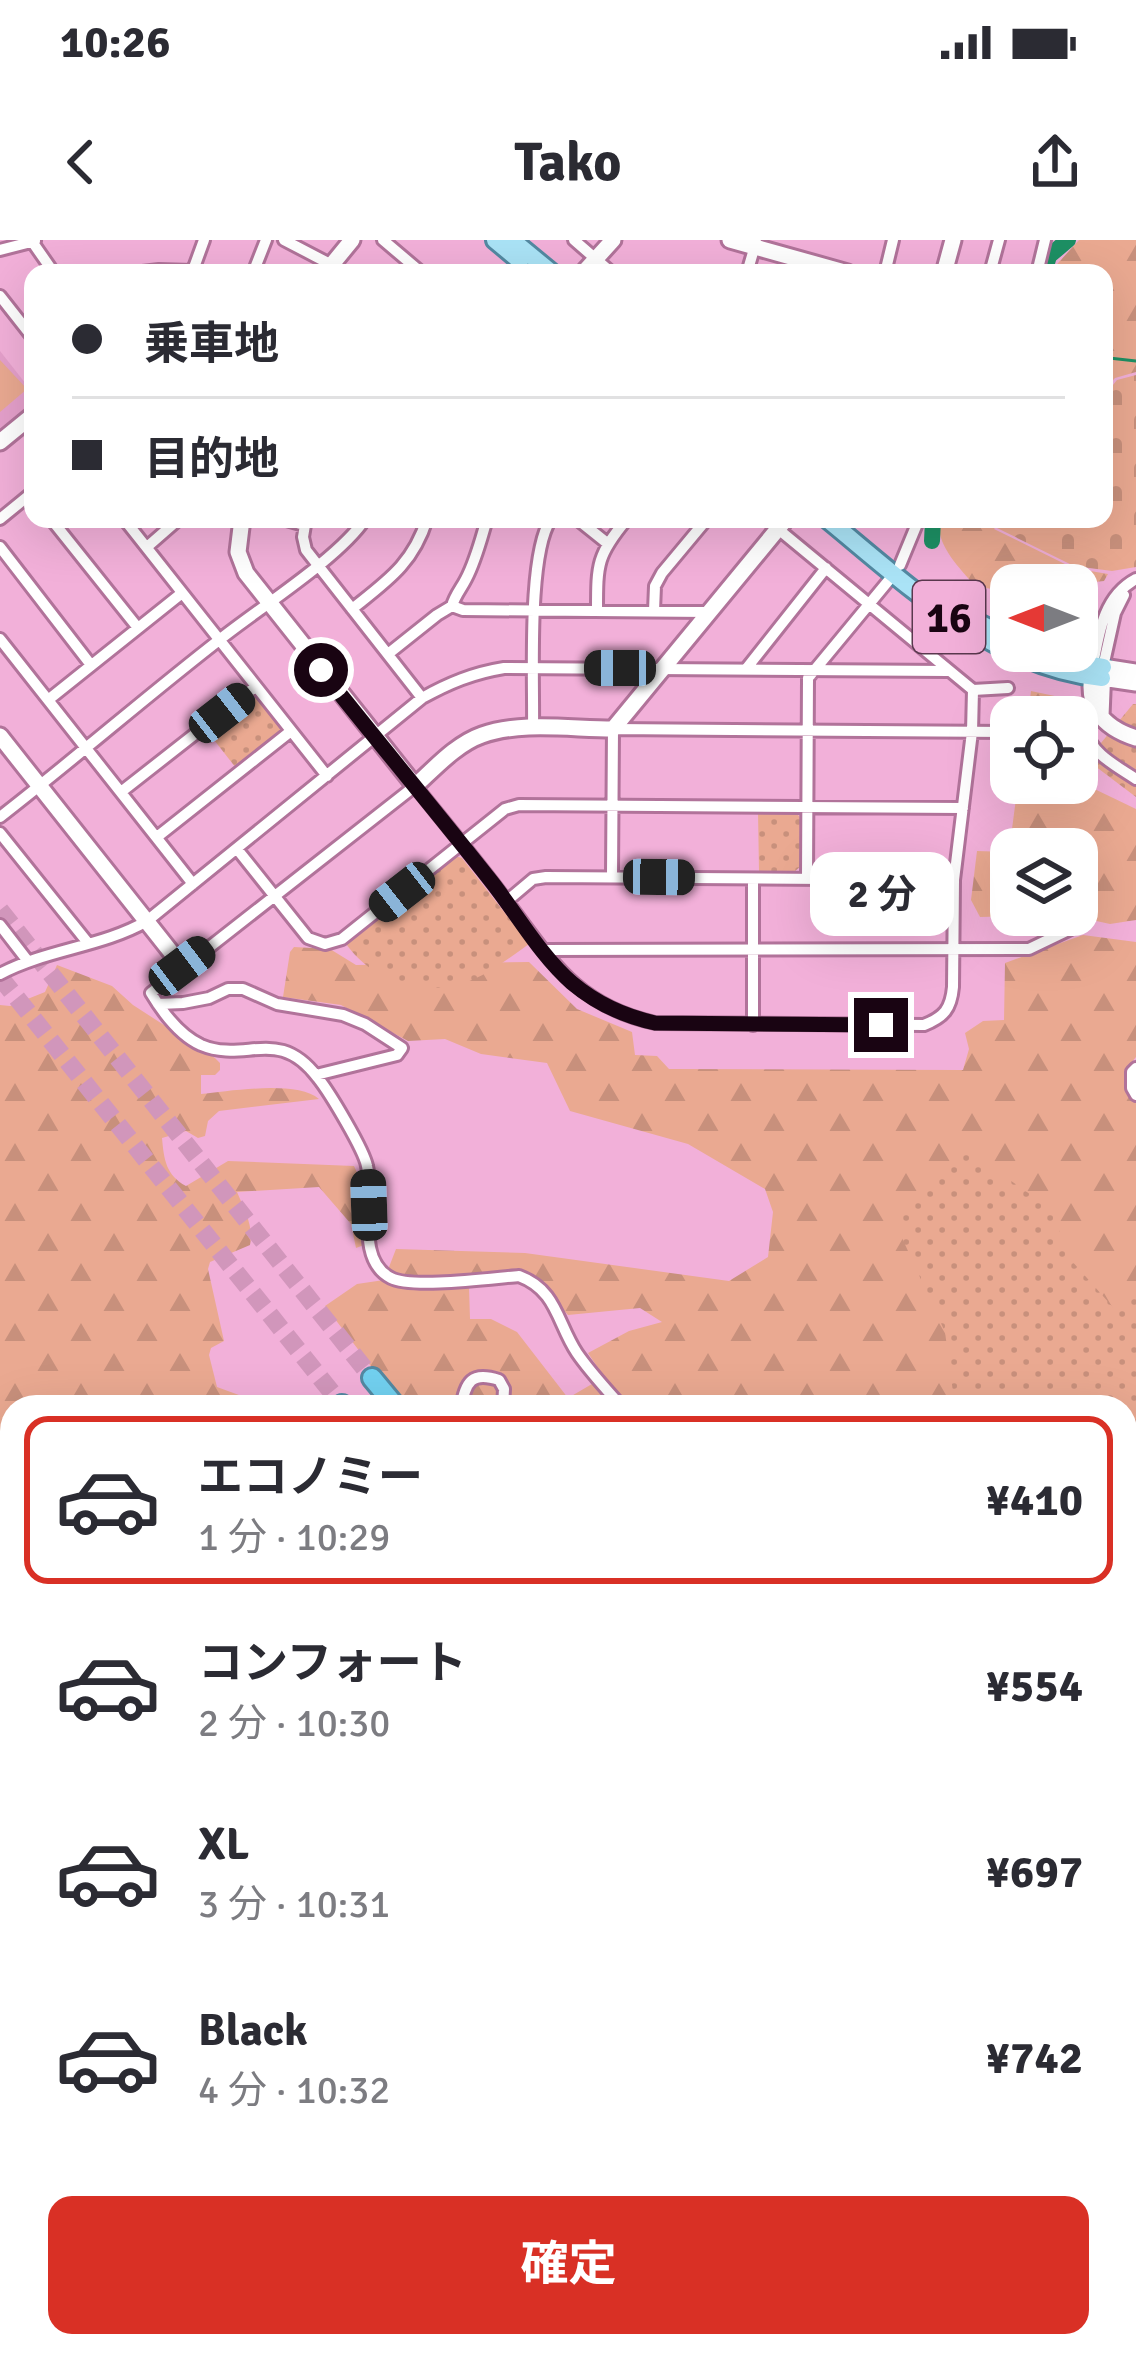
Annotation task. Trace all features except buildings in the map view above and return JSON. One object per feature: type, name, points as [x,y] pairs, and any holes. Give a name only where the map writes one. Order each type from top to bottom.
[{"type":"highway","points":[[373,1378],[386,1395]]},
{"type":"main road","points":[[495,240],[524,264]]},
{"type":"main road","points":[[512,240],[541,264]]},
{"type":"main road","name":"16","points":[[839,528],[990,628]]},
{"type":"main road","name":"16","points":[[853,528],[926,601],[990,643]]},
{"type":"street","points":[[0,250],[33,240]]},
{"type":"street","points":[[284,240],[320,264]]},
{"type":"street","points":[[331,264],[352,240]]},
{"type":"street","points":[[382,240],[406,264]]},
{"type":"street","points":[[574,240],[601,264]]},
{"type":"street","points":[[592,264],[613,240]]},
{"type":"street","points":[[730,240],[819,264]]},
{"type":"street","points":[[0,296],[24,327]]},
{"type":"street","points":[[0,442],[24,422]]},
{"type":"street","points":[[0,519],[24,500]]},
{"type":"street","points":[[58,528],[138,628]]},
{"type":"street","points":[[131,528],[327,776]]},
{"type":"street","points":[[147,547],[169,528]]},
{"type":"street","points":[[241,528],[238,552],[267,603],[543,950],[569,980],[602,1005],[632,1018],[655,1023],[753,1025],[924,1025],[940,1018],[952,1004],[954,880],[973,691]]},
{"type":"street","points":[[304,528],[306,550],[316,565],[422,698]]},
{"type":"street","points":[[0,817],[358,528]]},
{"type":"street","points":[[352,609],[397,573],[414,553],[424,528]]},
{"type":"street","points":[[388,654],[452,606],[484,528]]},
{"type":"street","points":[[533,729],[536,561],[545,528]]},
{"type":"street","points":[[589,528],[607,543]]},
{"type":"street","points":[[597,610],[597,572],[607,543],[620,528]]},
{"type":"street","points":[[654,611],[655,586],[662,573],[700,528]]},
{"type":"street","points":[[612,876],[613,729],[773,528]]},
{"type":"street","points":[[783,528],[973,691],[1008,688]]},
{"type":"street","points":[[807,878],[808,678],[897,570],[912,528]]},
{"type":"street","points":[[0,547],[92,665]]},
{"type":"street","points":[[746,668],[826,568]]},
{"type":"street","points":[[1098,665],[1106,610],[1123,587],[1136,582]]},
{"type":"street","points":[[48,700],[182,593]]},
{"type":"street","points":[[452,606],[463,610],[710,612]]},
{"type":"street","points":[[2,644],[194,884]]},
{"type":"street","points":[[0,974],[27,960],[126,933],[147,921],[422,698],[478,672],[504,668],[948,671]]},
{"type":"street","points":[[1136,683],[1097,672],[1093,706],[1136,738]]},
{"type":"street","points":[[1098,672],[1136,672]]},
{"type":"street","points":[[121,792],[255,687]]},
{"type":"street","points":[[1101,716],[1084,729],[1086,737],[1102,757],[1136,779]]},
{"type":"street","points":[[612,1395],[576,1352],[536,1282],[519,1276],[392,1279],[376,1265],[370,1245],[367,1165],[316,1075],[294,1054],[281,1050],[202,1046],[176,1027],[151,993],[478,736],[511,729],[990,732]]},
{"type":"street","points":[[157,838],[291,731]]},
{"type":"street","points":[[0,736],[182,966]]},
{"type":"street","points":[[237,849],[308,938],[326,944],[342,939],[505,809],[519,805],[963,808]]},
{"type":"street","points":[[0,833],[88,943]]},
{"type":"street","points":[[507,901],[533,879],[954,880]]},
{"type":"street","points":[[753,879],[753,1025]]},
{"type":"street","points":[[0,926],[27,960]]},
{"type":"street","points":[[543,950],[1029,949],[1056,936]]},
{"type":"street","points":[[158,1004],[243,989],[277,1004],[343,1015],[402,1048],[398,1054],[316,1075]]},
{"type":"street","points":[[1136,1068],[1132,1072],[1136,1096]]},
{"type":"street","points":[[465,1395],[469,1382],[485,1377],[499,1380],[504,1395]]},
{"type":"shaded area","points":[[0,351],[24,382],[24,413],[0,432]]},
{"type":"green space","points":[[1079,240],[1136,240],[1136,372],[1113,380],[1113,264],[1057,264]]},
{"type":"green space","points":[[0,360],[24,392],[0,412]]},
{"type":"green space","points":[[1136,375],[1136,567],[1112,571],[1098,569],[1098,564],[1070,564],[997,528],[1113,528],[1113,385]]},
{"type":"green space","points":[[939,528],[995,528],[1065,564],[990,564],[990,588],[975,586],[945,547]]},
{"type":"green space","points":[[251,695],[258,695],[283,726],[282,733],[236,768],[207,731]]},
{"type":"green space","points":[[1136,704],[1136,797],[1098,768],[1098,747]]},
{"type":"green space","points":[[1098,791],[1136,809],[1136,920],[1098,921],[1098,828],[1012,828],[1015,804],[1098,804]]},
{"type":"green space","points":[[758,812],[795,812],[800,817],[800,867],[794,872],[759,872]]},
{"type":"green space","points":[[977,851],[990,851],[990,917],[980,917],[971,900]]},
{"type":"green space","points":[[455,856],[462,858],[529,944],[481,976],[447,987],[399,983],[357,957],[346,944]]},
{"type":"green space","points":[[1080,936],[1136,942],[1136,1057],[1130,1064],[1131,1092],[1136,1098],[1136,1325],[1036,1395],[573,1395],[604,1377],[588,1353],[629,1331],[662,1322],[640,1308],[568,1315],[534,1279],[469,1287],[470,1319],[491,1319],[517,1332],[566,1395],[393,1395],[325,1306],[357,1284],[384,1280],[396,1249],[525,1253],[729,1281],[768,1257],[773,1212],[765,1189],[688,1144],[570,1111],[547,1063],[481,1054],[445,1039],[408,1041],[341,1005],[283,997],[294,947],[330,949],[356,965],[529,962],[577,1009],[632,1032],[635,1055],[657,1056],[669,1069],[963,1070],[969,1049],[965,1033],[983,1021],[1004,1020],[1005,963]]},
{"type":"green space","points":[[57,965],[112,986],[220,1063],[215,1075],[201,1075],[201,1094],[280,1088],[319,1099],[219,1111],[208,1121],[205,1136],[198,1138],[186,1131],[162,1138],[170,1172],[186,1186],[228,1161],[354,1166],[362,1183],[364,1245],[356,1248],[351,1224],[319,1187],[237,1192],[249,1224],[250,1245],[210,1262],[208,1269],[224,1341],[211,1348],[209,1355],[217,1387],[239,1395],[0,1395],[0,1005],[10,1006],[45,992]]},
{"type":"green space","points":[[965,1149],[1050,1208],[1071,1260],[1118,1313],[1136,1296],[1136,1395],[953,1395],[945,1332],[892,1216]]},
{"type":"waterway","points":[[1047,264],[1068,240]]},
{"type":"waterway","points":[[1113,358],[1136,361]]},
{"type":"waterway","points":[[932,541],[933,528]]},
{"type":"tunnel","points":[[0,910],[372,1378]]},
{"type":"tunnel","points":[[0,977],[334,1395]]},
{"type":"route","points":[[321,670],[543,950],[569,980],[602,1005],[655,1023],[881,1025]]}]
